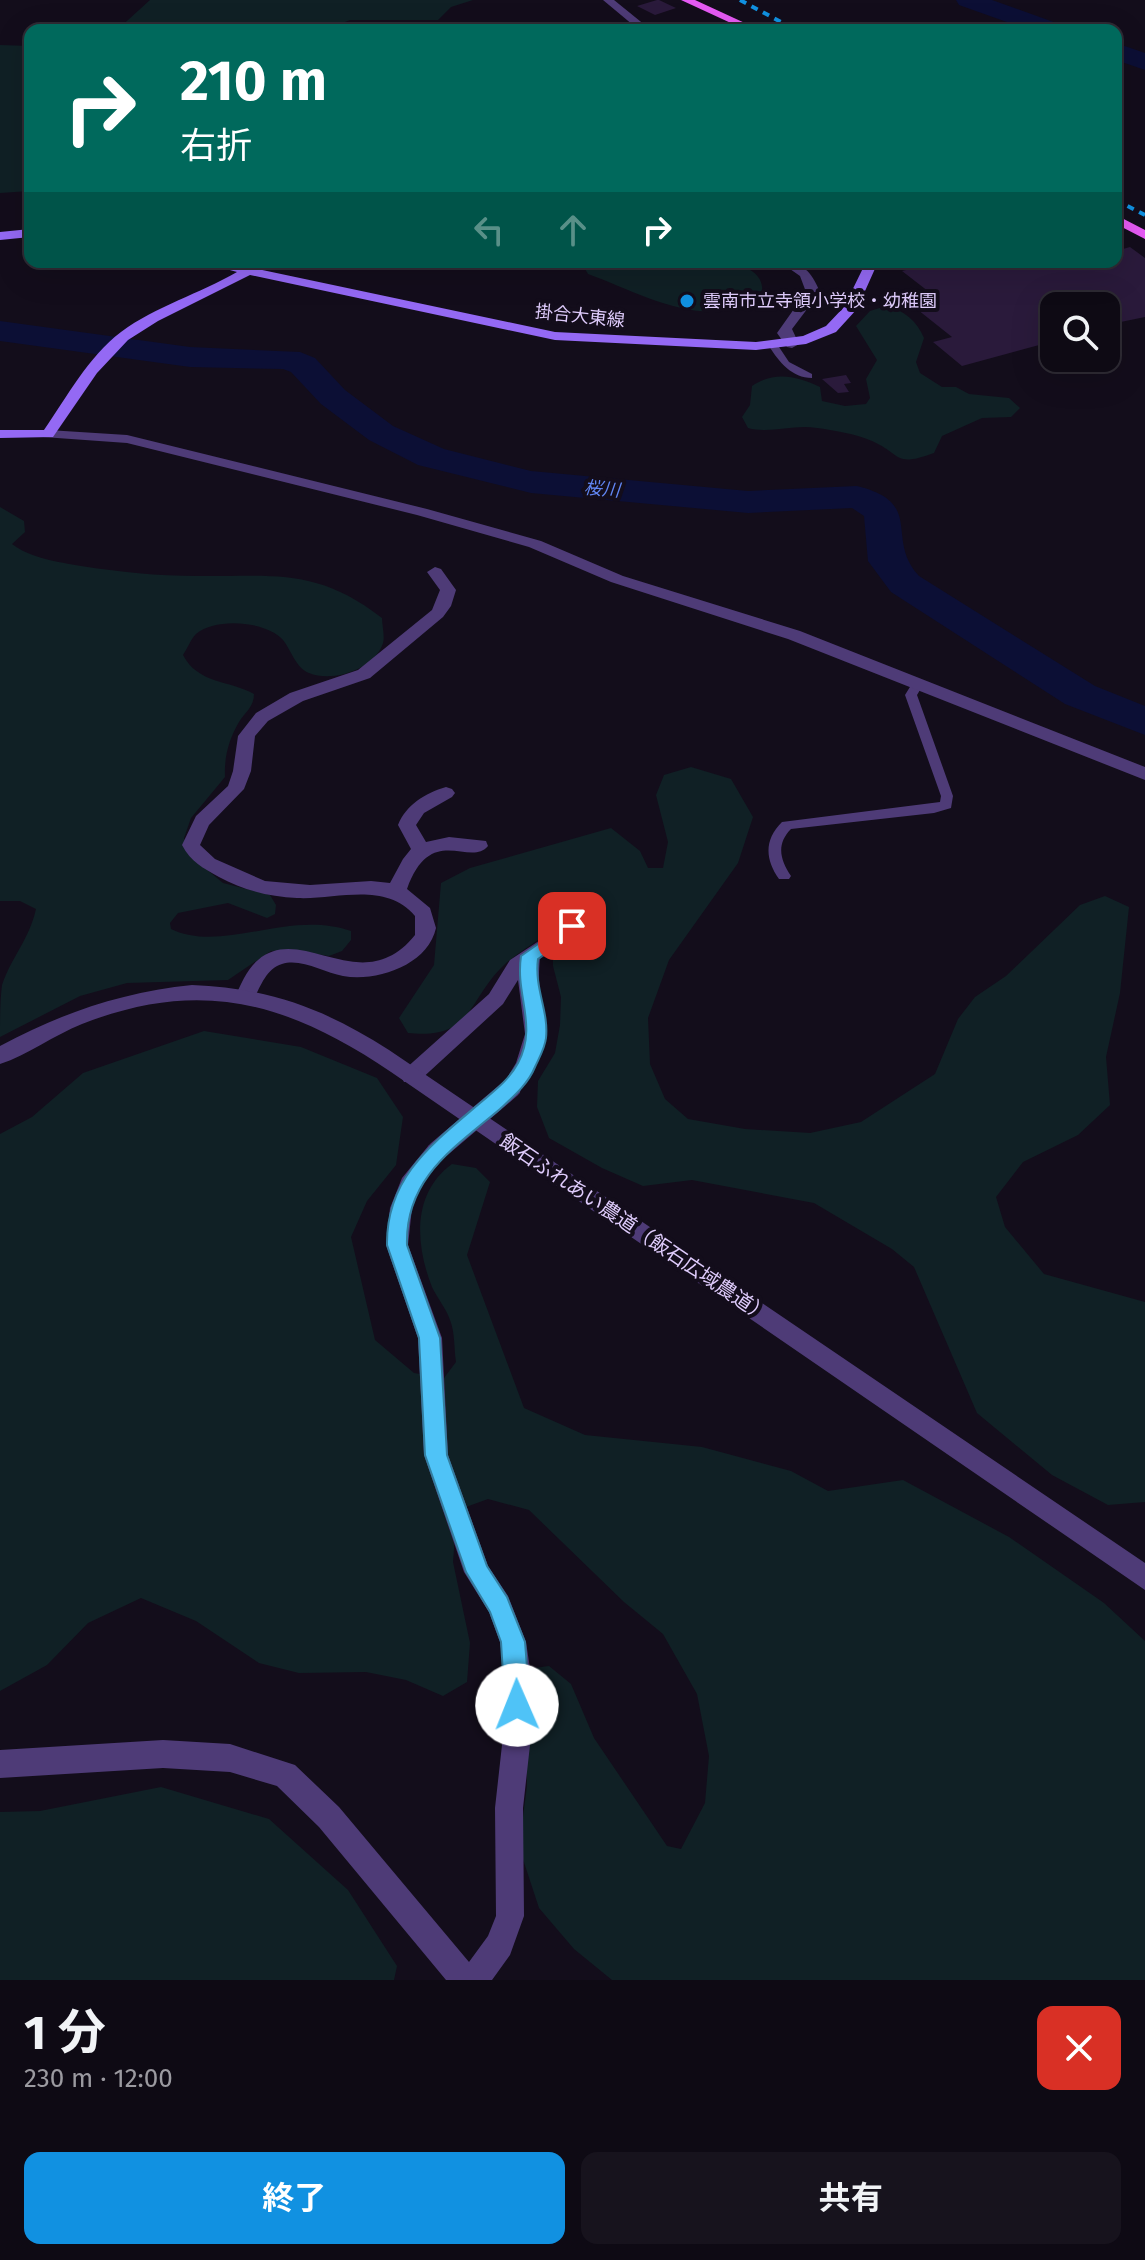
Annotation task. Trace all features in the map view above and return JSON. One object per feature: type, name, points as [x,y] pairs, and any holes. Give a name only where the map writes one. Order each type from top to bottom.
[{"type":"main road","points":[[686,0],[741,24]]},
{"type":"main road","points":[[1122,222],[1145,235]]},
{"type":"main road","points":[[0,236],[24,234]]},
{"type":"main road","name":"掛合大東線","points":[[234,268],[555,336],[639,343],[774,346],[819,336],[843,318],[869,268]]},
{"type":"main road","points":[[0,434],[48,434],[111,350],[170,308],[219,290],[248,271]]},
{"type":"street","points":[[608,0],[638,24]]},
{"type":"street","points":[[792,344],[784,333],[785,329],[813,292],[806,274],[796,268]]},
{"type":"street","points":[[48,434],[127,439],[422,512],[535,544],[617,579],[794,635],[1145,774]]},
{"type":"street","points":[[245,997],[258,970],[282,956],[358,970],[403,957],[424,936],[427,925],[423,914],[406,895],[397,891],[370,887],[308,892],[254,886],[204,861],[194,853],[192,837],[201,821],[235,790],[241,777],[244,739],[259,719],[295,696],[360,678],[375,668],[441,610],[448,590],[435,572]]},
{"type":"street","points":[[421,850],[407,825],[411,814],[446,793]]},
{"type":"street","points":[[397,891],[409,861],[421,850],[448,843],[479,846]]},
{"type":"street","points":[[411,1076],[496,999],[517,965],[572,926]]},
{"type":"street","points":[[474,1980],[500,1945],[510,1916],[509,1808],[517,1736],[518,1675],[513,1642],[499,1605],[477,1572],[436,1455],[430,1338],[397,1245],[401,1208],[413,1178],[437,1151],[511,1088],[525,1069],[537,1041],[537,1024],[527,978],[530,956]]},
{"type":"street","name":"飯石ふれあい農道（飯石広域農道）","points":[[0,1056],[78,1015],[118,1002],[170,993],[206,992],[245,997],[310,1015],[342,1031],[411,1076],[1145,1578]]},
{"type":"street","points":[[0,1764],[163,1754],[230,1758],[285,1775],[329,1817],[465,1980]]},
{"type":"lane","points":[[774,346],[785,364],[809,376]]},
{"type":"lane","points":[[784,876],[773,856],[778,833],[787,825],[934,809],[946,805],[947,796],[911,695],[917,685]]},
{"type":"shaded area","points":[[150,0],[473,0],[451,7],[438,20],[350,20],[340,24],[124,24]]},
{"type":"shaded area","points":[[0,45],[24,46],[24,191],[0,193]]},
{"type":"shaded area","points":[[584,268],[745,268],[758,277],[762,295],[741,306],[720,311],[698,311],[653,300],[588,274]]},
{"type":"shaded area","points":[[886,306],[904,313],[921,332],[924,338],[916,362],[920,373],[942,387],[956,387],[969,394],[1009,398],[1020,408],[1011,417],[982,418],[942,436],[934,453],[911,459],[899,458],[866,439],[837,431],[808,427],[748,428],[742,417],[750,405],[752,386],[769,378],[786,377],[811,383],[820,387],[822,401],[845,406],[866,404],[870,398],[866,379],[877,360],[856,326],[870,311]]},
{"type":"shaded area","points":[[0,507],[24,521],[25,532],[12,544],[45,559],[153,574],[293,578],[336,590],[382,618],[384,640],[379,652],[362,667],[341,675],[309,673],[301,667],[283,640],[253,625],[228,623],[205,629],[194,636],[183,655],[205,676],[254,694],[251,706],[230,742],[225,777],[191,818],[184,838],[188,854],[223,883],[270,895],[276,905],[275,914],[267,918],[228,903],[178,913],[170,923],[171,929],[212,937],[280,927],[327,926],[351,931],[351,940],[342,951],[329,956],[289,950],[271,951],[228,980],[127,983],[80,996],[0,1037],[2,985],[36,909],[20,901],[0,901]]},
{"type":"shaded area","points":[[691,767],[731,779],[753,817],[738,863],[669,960],[648,1018],[650,1064],[665,1099],[688,1119],[745,1129],[810,1133],[861,1122],[935,1074],[958,1019],[975,997],[1006,976],[1080,905],[1105,896],[1129,907],[1120,993],[1106,1057],[1110,1105],[1078,1135],[1023,1162],[996,1197],[1005,1227],[1044,1274],[1145,1302],[1145,1502],[1108,1505],[1052,1475],[977,1413],[914,1267],[892,1249],[814,1203],[692,1180],[643,1186],[602,1168],[549,1138],[537,1107],[538,1081],[555,1053],[560,1025],[561,997],[553,966],[553,948],[538,940],[511,959],[491,979],[457,1024],[429,1034],[408,1033],[399,1018],[434,965],[441,883],[470,868],[611,828],[640,851],[648,868],[663,868],[668,842],[656,795],[664,775]]},
{"type":"shaded area","points":[[204,1031],[301,1047],[377,1078],[403,1117],[396,1165],[367,1201],[351,1237],[375,1340],[414,1373],[444,1378],[456,1362],[452,1325],[432,1287],[422,1254],[420,1237],[424,1204],[439,1176],[452,1164],[476,1168],[490,1182],[467,1255],[524,1408],[585,1435],[702,1447],[791,1471],[828,1491],[903,1480],[1009,1537],[1104,1603],[1145,1641],[1145,1980],[612,1980],[574,1949],[539,1908],[519,1847],[527,1786],[527,1669],[549,1666],[571,1684],[594,1738],[667,1846],[681,1849],[705,1803],[709,1756],[697,1694],[663,1634],[624,1602],[529,1510],[488,1499],[466,1507],[456,1523],[453,1562],[470,1643],[467,1682],[443,1696],[406,1680],[366,1672],[299,1673],[259,1663],[196,1621],[141,1598],[88,1623],[47,1665],[0,1691],[0,1134],[32,1117],[83,1073]]},
{"type":"shaded area","points":[[161,1787],[269,1819],[348,1890],[397,1966],[394,1980],[0,1980],[0,1812],[40,1811]]},
{"type":"building","points":[[659,0],[676,8],[655,15],[637,6]]},
{"type":"building","points":[[1130,247],[1145,258],[1145,317],[1120,322],[1120,292],[1040,292],[1040,345],[962,366],[933,342],[952,337],[908,302],[933,295],[902,271],[914,268],[1122,268],[1122,249]]},
{"type":"building","points":[[846,375],[851,383],[844,384],[849,392],[838,393],[822,379]]},
{"type":"waterway","points":[[968,0],[1036,24]]},
{"type":"waterway","points":[[1122,53],[1145,62]]},
{"type":"waterway","name":"桜川","points":[[0,331],[190,357],[288,359],[303,365],[333,397],[381,433],[431,457],[531,482],[748,502],[857,497],[870,503],[882,515],[886,557],[905,584],[1080,695],[1145,722]]},
{"type":"railway","points":[[740,0],[785,24]]},
{"type":"railway","points":[[1122,203],[1145,215]]},
{"type":"place","name":"雲南市立寺領小学校・幼稚園","points":[[687,301]]},
{"type":"route","points":[[517,1705],[518,1675],[513,1642],[499,1605],[477,1572],[436,1455],[430,1338],[397,1245],[397,1229],[401,1208],[413,1178],[437,1151],[511,1088],[525,1069],[537,1041],[537,1024],[527,978],[530,956],[572,926]]}]
